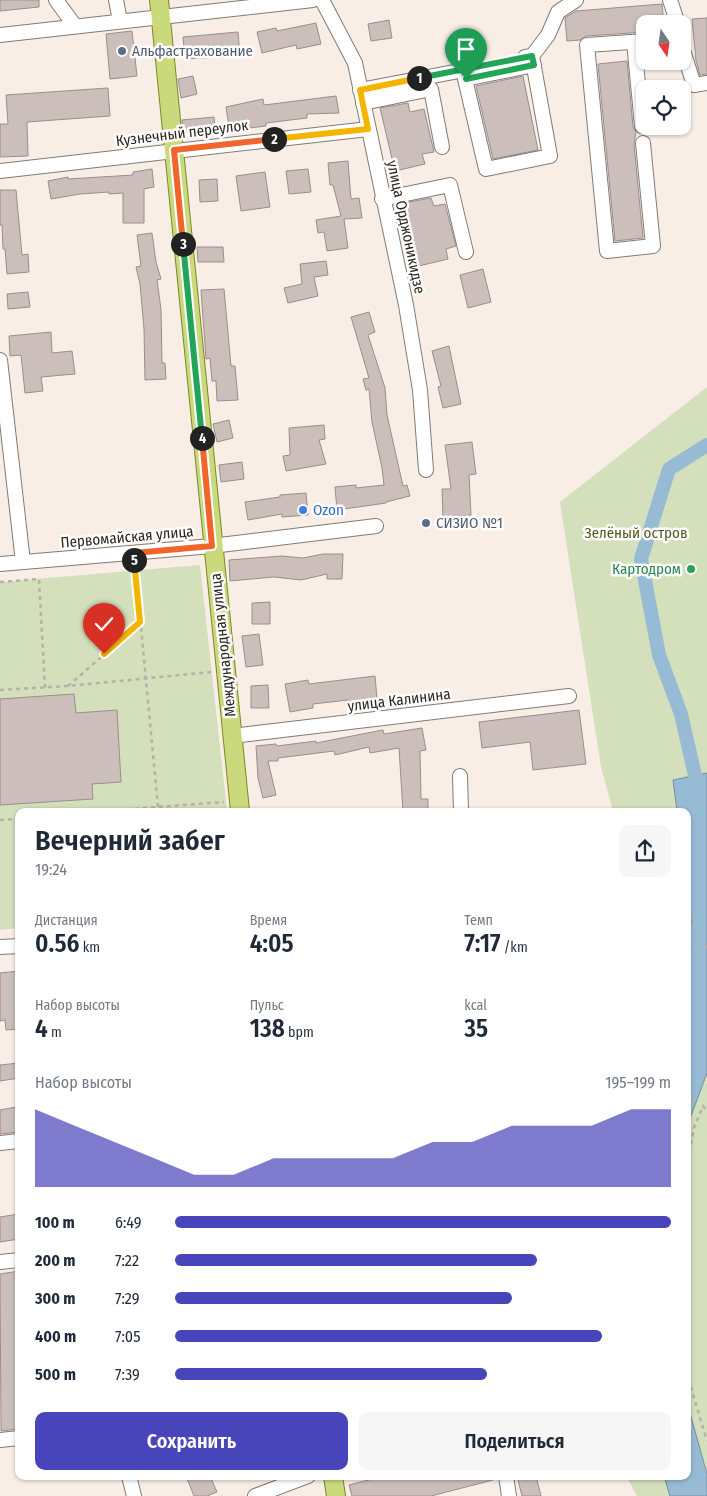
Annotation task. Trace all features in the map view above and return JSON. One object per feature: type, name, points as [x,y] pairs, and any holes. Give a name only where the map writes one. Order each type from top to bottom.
[{"type":"main road","name":"Международная улица","points":[[160,8],[232,736],[233,807]]},
{"type":"main road","points":[[333,1480],[336,1496]]},
{"type":"street","points":[[56,0],[75,26]]},
{"type":"street","points":[[116,0],[120,21]]},
{"type":"street","points":[[0,35],[120,21],[160,8],[314,0]]},
{"type":"street","name":"улица Орджоникидзе","points":[[322,0],[355,63],[382,199],[406,305],[418,380],[426,470]]},
{"type":"street","points":[[533,60],[466,79],[486,169],[550,156],[533,60],[548,35],[558,12],[576,0]]},
{"type":"street","points":[[670,0],[675,15]]},
{"type":"street","points":[[636,42],[588,45],[607,251],[652,246],[643,143]]},
{"type":"street","points":[[362,96],[533,60]]},
{"type":"street","points":[[689,70],[694,85],[707,84]]},
{"type":"street","points":[[362,96],[431,89],[442,147]]},
{"type":"street","name":"Кузнечный переулок","points":[[0,171],[368,129]]},
{"type":"street","points":[[382,199],[450,186],[466,252]]},
{"type":"street","points":[[0,362],[23,562]]},
{"type":"street","name":"Первомайская улица","points":[[0,564],[212,546],[376,526]]},
{"type":"street","name":"улица Калинина","points":[[232,736],[569,696]]},
{"type":"street","points":[[460,776],[461,808]]},
{"type":"street","points":[[0,947],[15,946]]},
{"type":"street","points":[[0,1144],[15,1142]]},
{"type":"street","points":[[0,1262],[15,1260]]},
{"type":"street","points":[[0,1440],[15,1438]]},
{"type":"street","points":[[130,1480],[134,1496]]},
{"type":"street","points":[[255,1496],[297,1480]]},
{"type":"street","points":[[507,1480],[509,1496]]},
{"type":"path","points":[[134,553],[158,807]]},
{"type":"path","points":[[0,582],[40,579],[45,688]]},
{"type":"path","points":[[68,686],[140,622]]},
{"type":"path","points":[[0,690],[45,688],[225,671]]},
{"type":"path","points":[[144,808],[233,807]]},
{"type":"path","points":[[0,820],[15,818]]},
{"type":"path","points":[[691,942],[707,947]]},
{"type":"path","points":[[691,1144],[694,1128],[703,1106],[707,1111]]},
{"type":"path","points":[[691,1388],[707,1441]]},
{"type":"green space","name":"Зелёный остров","points":[[707,387],[707,1496],[637,1496],[628,1480],[691,1480],[691,808],[612,808],[601,767],[560,502]]},
{"type":"green space","points":[[200,565],[227,808],[15,808],[15,928],[0,930],[0,582]]},
{"type":"water","points":[[707,773],[707,1073],[691,1116],[691,808],[677,808],[673,780]]},
{"type":"water","points":[[691,1417],[707,1474],[707,1496],[670,1496],[665,1480],[691,1480]]},
{"type":"building","points":[[0,0],[39,0],[39,7],[0,11]]},
{"type":"building","points":[[662,4],[663,15],[636,15],[636,33],[586,36],[580,40],[567,41],[565,18],[576,11]]},
{"type":"building","points":[[707,18],[707,74],[700,75],[696,61],[692,19]]},
{"type":"building","points":[[389,20],[392,38],[371,41],[368,24]]},
{"type":"building","points":[[316,23],[321,44],[297,49],[296,45],[262,53],[257,32],[276,28],[277,31]]},
{"type":"building","points":[[132,31],[137,76],[110,79],[106,34]]},
{"type":"building","points":[[238,32],[240,56],[185,59],[183,37]]},
{"type":"building","points":[[627,61],[633,127],[636,132],[634,144],[643,238],[615,241],[598,64]]},
{"type":"building","points":[[193,76],[197,94],[181,98],[178,79]]},
{"type":"building","points":[[523,76],[538,150],[493,159],[476,86]]},
{"type":"building","points":[[108,88],[110,116],[27,122],[28,156],[0,157],[0,124],[8,124],[6,95]]},
{"type":"building","points":[[336,96],[339,113],[307,114],[307,118],[266,123],[266,126],[241,129],[241,125],[229,127],[226,107],[263,99],[264,105]]},
{"type":"building","points":[[408,103],[410,112],[424,109],[434,152],[422,154],[425,164],[395,171],[380,108]]},
{"type":"building","points":[[214,117],[215,128],[183,133],[182,120]]},
{"type":"building","points":[[348,161],[351,199],[359,198],[362,218],[344,219],[348,248],[327,251],[324,232],[318,233],[316,220],[341,216],[333,185],[330,185],[328,163]]},
{"type":"building","points":[[152,169],[154,187],[144,189],[144,223],[123,223],[123,193],[80,194],[51,199],[48,181],[68,177],[68,179],[133,175],[133,172]]},
{"type":"building","points":[[308,169],[311,192],[289,194],[286,171]]},
{"type":"building","points":[[265,172],[270,207],[241,211],[236,176]]},
{"type":"building","points":[[217,179],[218,201],[200,202],[199,180]]},
{"type":"building","points":[[0,190],[16,190],[22,255],[28,254],[29,272],[7,274],[2,225],[0,225]]},
{"type":"building","points":[[431,198],[434,206],[445,204],[456,246],[446,249],[448,259],[419,266],[404,203]]},
{"type":"building","points":[[152,233],[156,262],[161,279],[157,280],[161,309],[162,363],[165,363],[166,379],[145,380],[144,329],[140,284],[136,267],[141,266],[137,235]]},
{"type":"building","points":[[197,247],[223,247],[224,262],[198,262]]},
{"type":"building","points":[[326,261],[328,275],[314,277],[318,296],[288,303],[284,288],[302,284],[300,264]]},
{"type":"building","points":[[483,269],[491,302],[468,308],[460,275]]},
{"type":"building","points":[[224,289],[231,366],[235,366],[238,400],[217,401],[216,381],[212,381],[210,358],[206,359],[201,290]]},
{"type":"building","points":[[28,292],[30,307],[8,309],[7,294]]},
{"type":"building","points":[[369,312],[375,332],[368,335],[385,388],[387,415],[403,486],[407,485],[410,496],[386,503],[337,510],[335,487],[356,485],[356,488],[384,485],[372,422],[369,389],[366,390],[363,379],[369,378],[351,317]]},
{"type":"building","points":[[51,332],[52,353],[72,351],[75,374],[41,377],[43,391],[25,393],[21,355],[10,356],[9,336]]},
{"type":"building","points":[[449,346],[461,404],[443,408],[438,387],[441,386],[432,351]]},
{"type":"building","points":[[229,420],[233,438],[217,442],[213,424]]},
{"type":"building","points":[[324,425],[325,439],[319,440],[326,464],[286,471],[283,456],[290,455],[289,428]]},
{"type":"building","points":[[472,442],[476,474],[469,475],[471,515],[443,517],[442,489],[451,489],[445,445]]},
{"type":"building","points":[[242,462],[244,479],[221,482],[219,465]]},
{"type":"building","points":[[306,493],[308,515],[282,517],[282,514],[248,520],[245,502],[280,497],[280,495]]},
{"type":"building","points":[[323,554],[343,554],[342,579],[327,579],[327,574],[301,580],[274,577],[230,581],[229,560],[282,556],[303,558]]},
{"type":"building","points":[[270,602],[270,624],[252,624],[252,603]]},
{"type":"building","points":[[259,634],[263,665],[246,667],[242,636]]},
{"type":"building","points":[[375,676],[377,699],[313,704],[313,708],[290,712],[285,684],[308,680],[309,684]]},
{"type":"building","points":[[268,685],[269,708],[251,708],[251,686]]},
{"type":"building","points":[[74,694],[76,713],[117,710],[121,782],[92,784],[93,799],[0,805],[0,699]]},
{"type":"building","points":[[579,710],[586,764],[533,770],[530,742],[482,748],[479,722]]},
{"type":"building","points":[[422,728],[426,750],[420,751],[421,799],[428,799],[428,808],[403,808],[399,748],[370,753],[369,747],[335,755],[334,751],[268,761],[276,795],[263,798],[258,778],[256,746],[276,744],[277,746],[316,741],[316,743],[383,730],[384,734]]},
{"type":"building","points":[[15,971],[15,1029],[6,1030],[5,1020],[0,1021],[0,973]]},
{"type":"building","points":[[15,1063],[15,1079],[0,1081],[0,1065]]},
{"type":"building","points":[[15,1107],[15,1132],[0,1134],[0,1110]]},
{"type":"building","points":[[15,1215],[15,1240],[0,1242],[0,1217]]},
{"type":"building","points":[[15,1272],[15,1429],[1,1431],[0,1274]]},
{"type":"building","points":[[188,1480],[212,1480],[217,1492],[207,1496],[194,1496]]},
{"type":"building","points":[[368,1480],[493,1480],[431,1496],[352,1496],[349,1485]]},
{"type":"building","points":[[518,1480],[537,1480],[541,1496],[522,1496]]},
{"type":"waterway","points":[[699,793],[681,714],[659,655],[641,559],[669,469],[707,445]]},
{"type":"place","name":"Альфастрахование","points":[[122,51]]},
{"type":"place","name":"Ozon","points":[[303,510]]},
{"type":"place","name":"СИЗИО №1","points":[[426,523]]},
{"type":"place","name":"Картодром","points":[[691,569]]},
{"type":"route","points":[[104,654],[140,622],[134,553],[212,546],[174,150],[368,129],[360,90],[532,56],[534,65],[466,79]]}]
